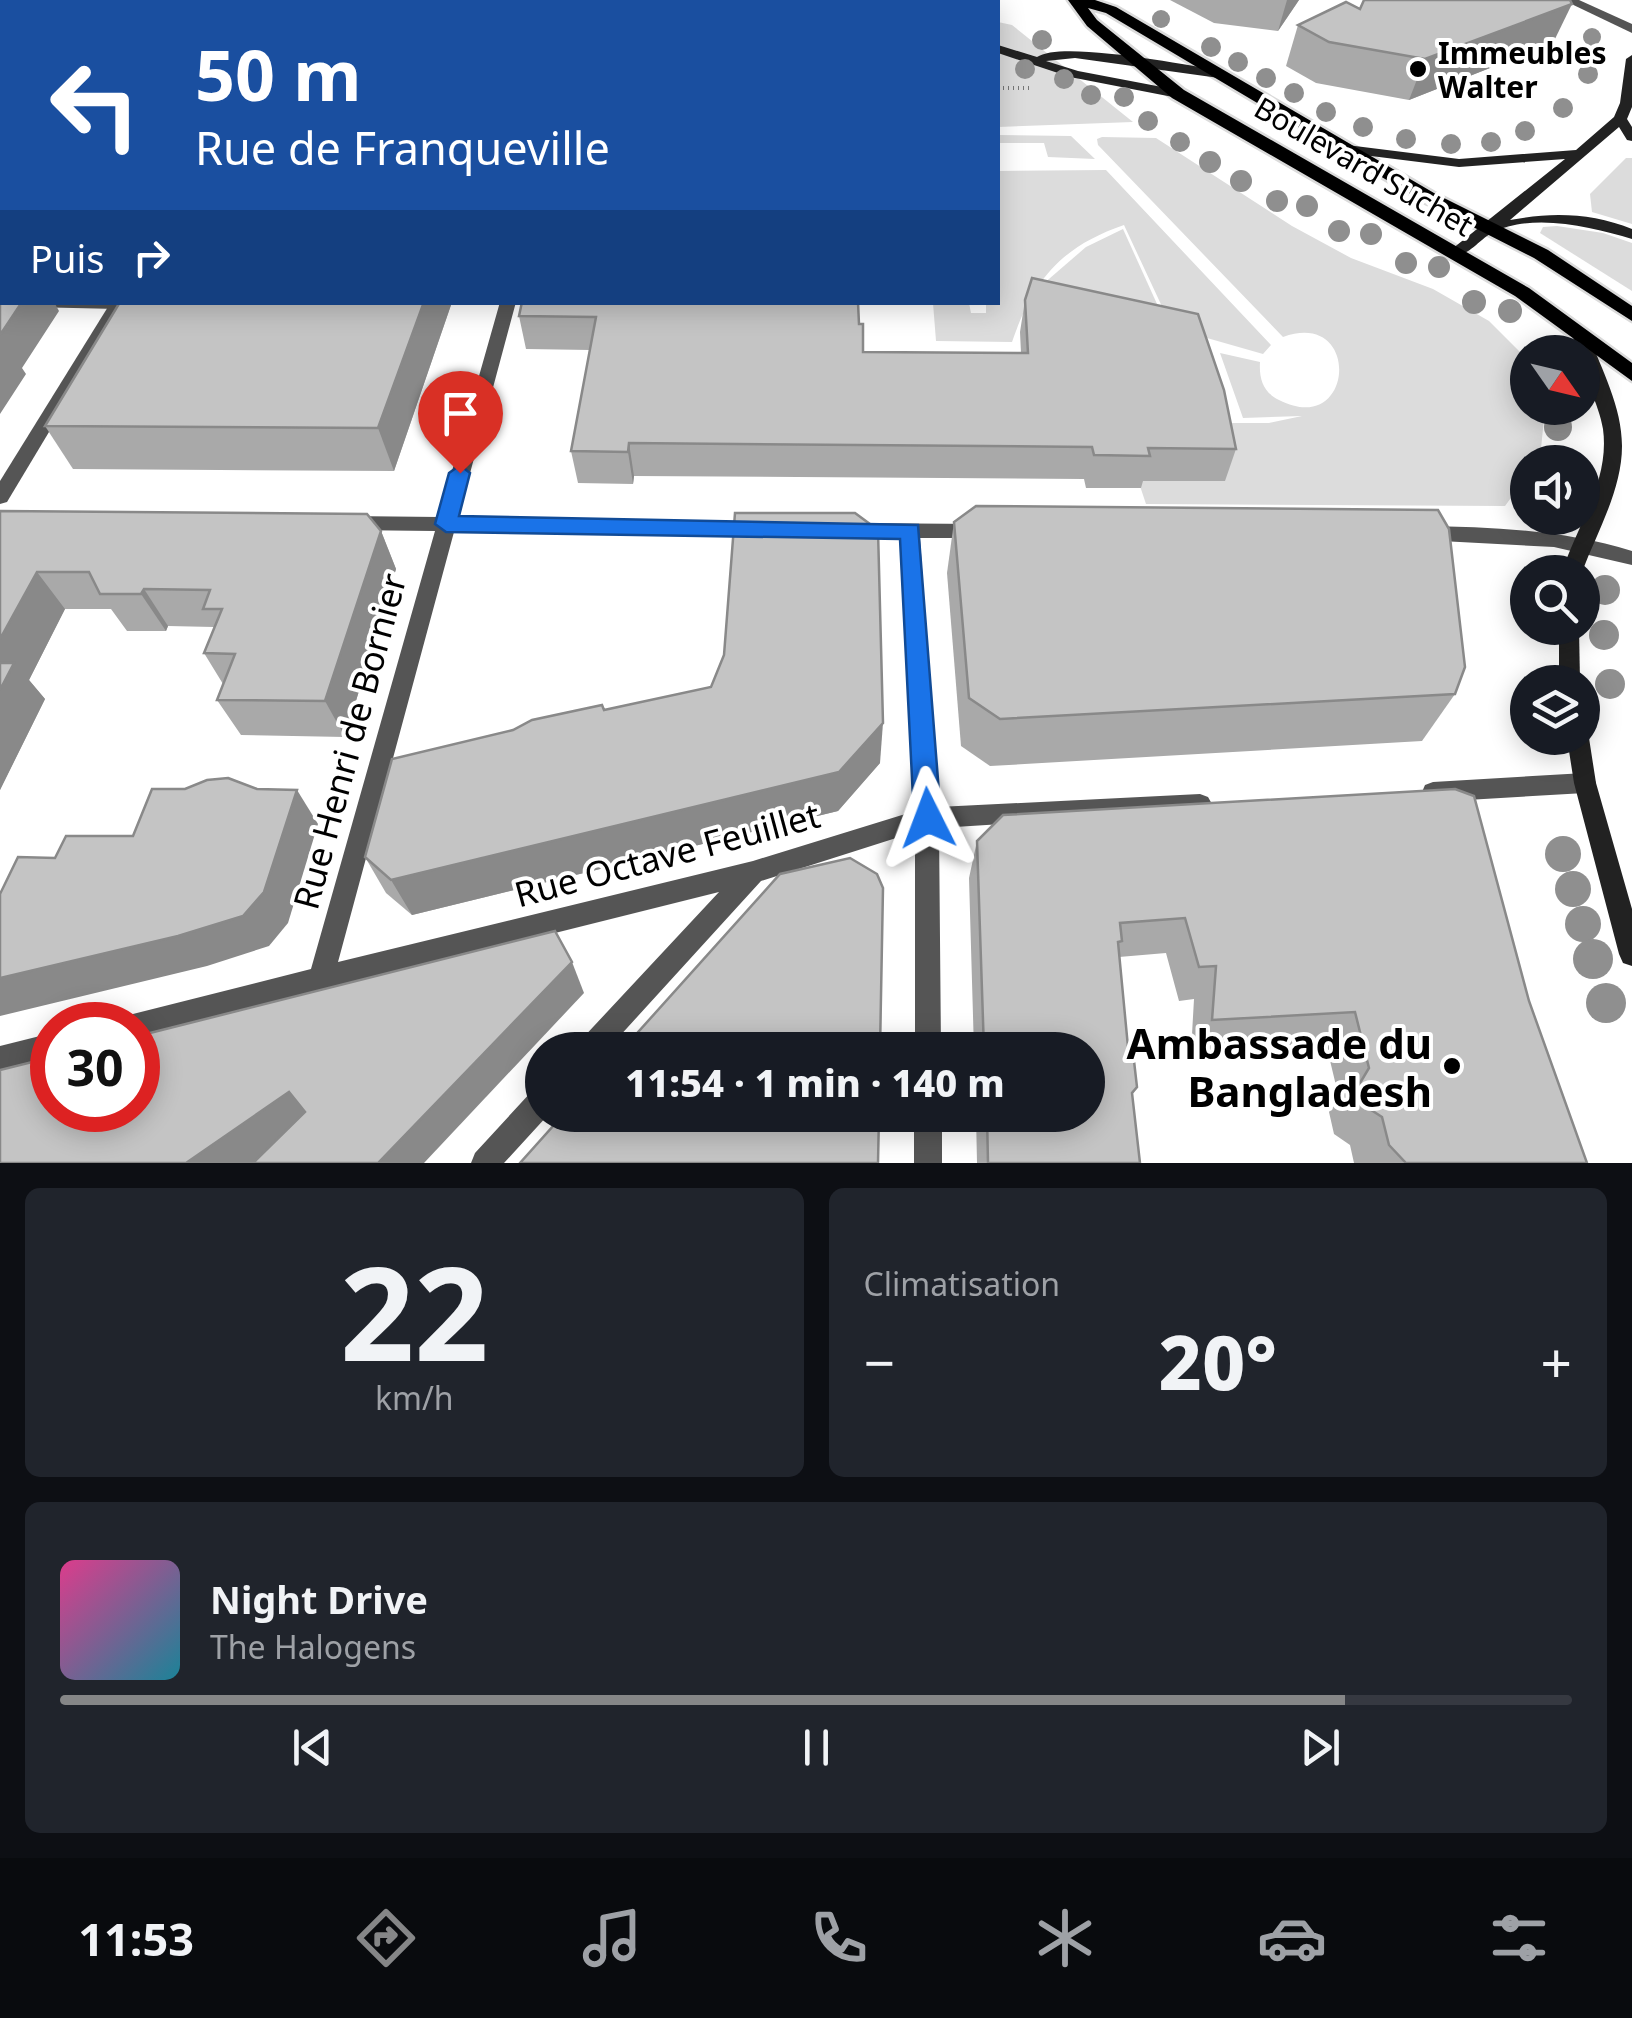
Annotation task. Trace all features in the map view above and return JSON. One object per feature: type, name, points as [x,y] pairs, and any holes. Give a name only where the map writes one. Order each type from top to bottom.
[{"type":"main road","name":"Boulevard Suchet","points":[[1078,0],[1086,18],[1178,94],[1522,292],[1632,374]]},
{"type":"main road","name":"Boulevard Suchet","points":[[1078,0],[1110,10],[1347,150],[1542,254],[1632,314]]},
{"type":"main road","points":[[1000,49],[1075,74],[1178,94]]},
{"type":"main road","points":[[1035,58],[1075,54],[1219,74]]},
{"type":"main road","points":[[1457,252],[1582,154],[1620,119],[1627,102],[1632,59]]},
{"type":"main road","points":[[1620,119],[1632,137]]},
{"type":"main road","points":[[1347,150],[1470,163],[1582,154]]},
{"type":"main road","points":[[1489,228],[1542,217],[1590,221],[1632,234]]},
{"type":"main road","points":[[1578,555],[1607,478],[1613,446],[1606,406],[1580,334]]},
{"type":"main road","points":[[1581,755],[1632,954]]},
{"type":"street","points":[[1570,0],[1632,29]]},
{"type":"street","points":[[0,497],[118,305]]},
{"type":"street","name":"Rue Henri de Bornier","points":[[320,977],[507,305]]},
{"type":"street","points":[[322,522],[777,529]]},
{"type":"street","points":[[834,530],[995,532]]},
{"type":"street","points":[[910,531],[928,818],[928,1032]]},
{"type":"street","points":[[1403,533],[1520,534],[1582,542],[1632,558]]},
{"type":"street","points":[[1410,793],[1586,783]]},
{"type":"street","name":"Rue Octave Feuillet","points":[[160,1018],[752,872],[928,818],[1231,802]]},
{"type":"street","points":[[606,1032],[752,872]]},
{"type":"street","points":[[0,1059],[30,1052]]},
{"type":"street","points":[[486,1163],[525,1120]]},
{"type":"street","points":[[928,1132],[928,1163]]},
{"type":"shaded area","points":[[1000,22],[1012,25],[1133,122],[1000,127]]},
{"type":"shaded area","points":[[1000,135],[1071,136],[1095,159],[1048,157],[1044,143],[1000,143]]},
{"type":"shaded area","points":[[1156,138],[1292,226],[1351,258],[1433,289],[1489,321],[1510,342],[1510,425],[1543,425],[1541,445],[1510,445],[1510,499],[1505,506],[1146,504],[1138,480],[1213,423],[1269,423],[1302,416],[1243,418],[1220,353],[1260,362],[1261,379],[1269,393],[1304,407],[1323,403],[1334,390],[1339,372],[1336,354],[1326,340],[1309,333],[1283,337],[1098,145],[1097,139]]},
{"type":"shaded area","points":[[1626,158],[1632,158],[1632,224],[1592,212],[1590,194]]},
{"type":"shaded area","points":[[1106,170],[1271,345],[1263,354],[1172,328],[1124,225],[1082,244],[1052,269],[1029,301],[1012,342],[936,341],[933,305],[969,305],[971,313],[986,313],[986,305],[1000,305],[1000,171]]},
{"type":"shaded area","points":[[1543,227],[1603,233],[1632,243],[1632,291],[1540,233]]},
{"type":"shaded area","points":[[1123,229],[1167,326],[1042,285],[1086,247]]},
{"type":"building","points":[[1364,0],[1570,0],[1572,4],[1425,59],[1329,42],[1298,25],[1346,2],[1360,9]]},
{"type":"building","points":[[1032,278],[1198,314],[1224,390],[1236,449],[1148,448],[1150,456],[1094,455],[1092,447],[629,443],[628,452],[571,451],[596,317],[519,316],[521,305],[858,305],[863,352],[1028,353],[1025,300]]},
{"type":"building","points":[[0,305],[20,305],[0,335]]},
{"type":"building","points":[[118,305],[423,305],[378,428],[45,426]]},
{"type":"building","points":[[976,506],[1438,510],[1449,529],[1465,667],[1455,694],[1000,719],[969,698],[954,522]]},
{"type":"building","points":[[0,511],[367,514],[381,531],[325,701],[217,700],[235,654],[204,653],[222,609],[203,609],[210,590],[144,589],[141,594],[100,594],[89,572],[37,572],[0,639]]},
{"type":"building","points":[[735,513],[855,513],[878,530],[883,723],[839,772],[391,880],[365,857],[392,759],[513,730],[532,720],[602,705],[604,710],[711,687],[724,655]]},
{"type":"building","points":[[0,663],[14,663],[0,690]]},
{"type":"building","points":[[228,778],[257,789],[297,790],[264,892],[243,916],[178,936],[0,978],[0,894],[18,857],[55,858],[66,836],[133,836],[152,789],[185,789],[207,780]]},
{"type":"building","points":[[1455,789],[1474,796],[1529,1001],[1587,1163],[1406,1163],[1389,1145],[1382,1117],[1365,1106],[1360,1083],[1369,1068],[1355,1012],[1212,1020],[1216,966],[1199,967],[1185,918],[1120,923],[1122,941],[1118,942],[1128,1047],[1133,1052],[1137,1087],[1132,1093],[1140,1163],[988,1163],[987,1132],[1105,1132],[1105,1032],[983,1032],[977,841],[1003,815]]},
{"type":"building","points":[[850,858],[877,874],[883,888],[880,1032],[638,1032],[780,874]]},
{"type":"building","points":[[555,931],[572,962],[378,1163],[253,1163],[305,1112],[289,1092],[186,1163],[0,1163],[0,1070],[30,1062],[30,1132],[160,1132],[160,1030]]},
{"type":"building","points":[[548,1132],[879,1132],[878,1163],[520,1163]]},
{"type":"place","name":"Immeubles Walter","points":[[1418,69]]},
{"type":"place","name":"Ambassade du Bangladesh","points":[[1452,1066]]},
{"type":"route","points":[[460,473],[446,524],[910,531],[928,818]]}]
